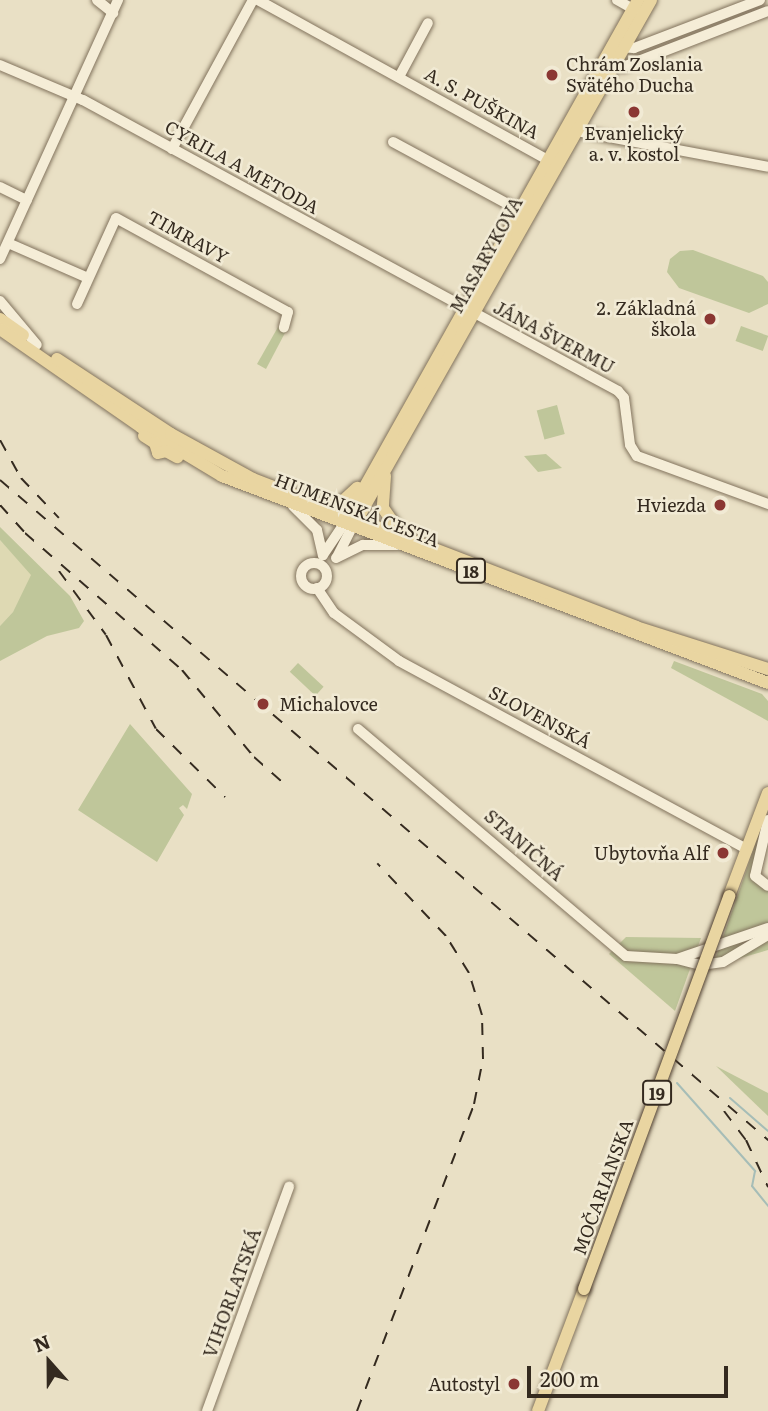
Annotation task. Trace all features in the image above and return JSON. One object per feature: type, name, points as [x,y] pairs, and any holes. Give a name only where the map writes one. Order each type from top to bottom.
[{"type":"main road","name":"MASARYKOVA","points":[[349,523],[619,47],[638,8],[651,0]]},
{"type":"main road","name":"MASARYKOVA","points":[[570,130],[609,75],[620,64],[619,47]]},
{"type":"main road","name":"MASARYKOVA","points":[[508,240],[519,210],[552,162]]},
{"type":"main road","name":"HUMENSKÁ CESTA","points":[[0,319],[171,434],[253,479],[317,506],[349,523]]},
{"type":"main road","name":"HUMENSKÁ CESTA","points":[[0,329],[141,427],[158,453],[191,457],[222,476],[293,506],[401,541],[650,632],[768,669]]},
{"type":"main road","points":[[317,506],[348,498],[381,465]]},
{"type":"main road","points":[[381,465],[382,507],[401,541]]},
{"type":"main road","name":"HUMENSKÁ CESTA","points":[[401,541],[768,683]]},
{"type":"main road","name":"19","points":[[747,849],[765,817],[768,793]]},
{"type":"main road","name":"MOČARIANSKA","points":[[538,1411],[747,849]]},
{"type":"street","points":[[97,0],[113,13]]},
{"type":"street","points":[[0,259],[118,0]]},
{"type":"street","points":[[172,149],[253,0]]},
{"type":"street","name":"A. S. PUŠKINA","points":[[258,0],[552,162]]},
{"type":"street","points":[[617,0],[638,8]]},
{"type":"street","points":[[619,47],[634,48],[760,0]]},
{"type":"street","points":[[620,64],[684,44],[768,11]]},
{"type":"street","name":"A. S. PUŠKINA","points":[[399,77],[428,23]]},
{"type":"street","points":[[680,32],[684,44]]},
{"type":"street","name":"CYRILA A METODA","points":[[0,65],[74,98],[172,149],[468,311]]},
{"type":"street","points":[[570,130],[768,167]]},
{"type":"street","points":[[393,142],[519,210]]},
{"type":"street","points":[[0,187],[27,200]]},
{"type":"street","name":"TIMRAVY","points":[[77,304],[116,218],[288,312],[284,327]]},
{"type":"street","points":[[8,243],[88,278]]},
{"type":"street","points":[[0,301],[37,345]]},
{"type":"street","name":"JÁNA ŠVERMU","points":[[468,311],[618,391],[624,398],[630,445],[637,456],[768,504]]},
{"type":"street","points":[[293,506],[317,530],[320,559],[327,572]]},
{"type":"street","points":[[349,523],[336,558],[327,572],[326,583],[317,588],[307,586],[302,576],[306,566],[320,559],[349,523]]},
{"type":"street","points":[[336,558],[363,545],[401,541]]},
{"type":"street","name":"SLOVENSKÁ","points":[[317,588],[325,604],[366,640],[399,661],[747,849]]},
{"type":"street","name":"STANIČNÁ","points":[[358,729],[626,956],[677,959],[701,965],[723,962],[768,935]]},
{"type":"street","points":[[765,817],[755,876],[768,887]]},
{"type":"street","name":"STANIČNÁ","points":[[677,959],[768,928]]},
{"type":"street","name":"VIHORLATSKÁ","points":[[207,1411],[289,1187]]},
{"type":"shaded area","points":[[0,540],[32,575],[13,612],[0,626]]},
{"type":"green space","points":[[693,250],[763,276],[768,282],[768,304],[749,313],[679,288],[667,272],[670,259],[680,251]]},
{"type":"green space","points":[[741,326],[768,336],[763,351],[736,341]]},
{"type":"green space","points":[[278,327],[286,331],[266,369],[257,364]]},
{"type":"green space","points":[[557,405],[565,434],[544,439],[537,410]]},
{"type":"green space","points":[[546,454],[562,468],[538,472],[524,456]]},
{"type":"green space","points":[[0,527],[70,596],[84,621],[79,628],[47,636],[0,661],[0,626],[13,612],[31,575],[0,540]]},
{"type":"green space","points":[[674,661],[762,694],[768,701],[768,721],[671,668]]},
{"type":"green space","points":[[298,663],[324,687],[315,696],[290,672]]},
{"type":"green space","points":[[130,724],[192,794],[187,809],[183,805],[179,808],[184,815],[157,862],[78,810]]},
{"type":"green space","points":[[764,820],[751,877],[768,890],[768,950],[713,966]]},
{"type":"green space","points":[[626,937],[701,938],[675,1011],[609,954]]},
{"type":"green space","points":[[716,1066],[768,1093],[768,1116]]},
{"type":"waterway","points":[[677,1083],[755,1171],[752,1186],[768,1206]]},
{"type":"waterway","points":[[730,1098],[768,1131]]},
{"type":"railway","points":[[0,440],[21,478],[59,518]]},
{"type":"railway","points":[[0,480],[768,1140]]},
{"type":"railway","points":[[0,505],[25,533],[182,670],[254,757],[289,788]]},
{"type":"railway","points":[[59,571],[106,635],[156,729],[225,797]]},
{"type":"railway","points":[[357,1411],[474,1104],[483,1059],[482,1015],[469,973],[446,936],[377,863]]},
{"type":"railway","points":[[724,1111],[746,1140],[768,1187]]},
{"type":"place","name":"Chrám Zoslania Svätého Ducha","points":[[552,75]]},
{"type":"place","name":"Evanjelický a. v. kostol","points":[[634,112]]},
{"type":"place","name":"2. Základná škola","points":[[710,319]]},
{"type":"place","name":"Hviezda","points":[[720,505]]},
{"type":"place","name":"Michalovce","points":[[263,704]]},
{"type":"place","name":"Ubytovňa Alf","points":[[723,853]]},
{"type":"place","name":"Autostyl","points":[[514,1384]]}]
